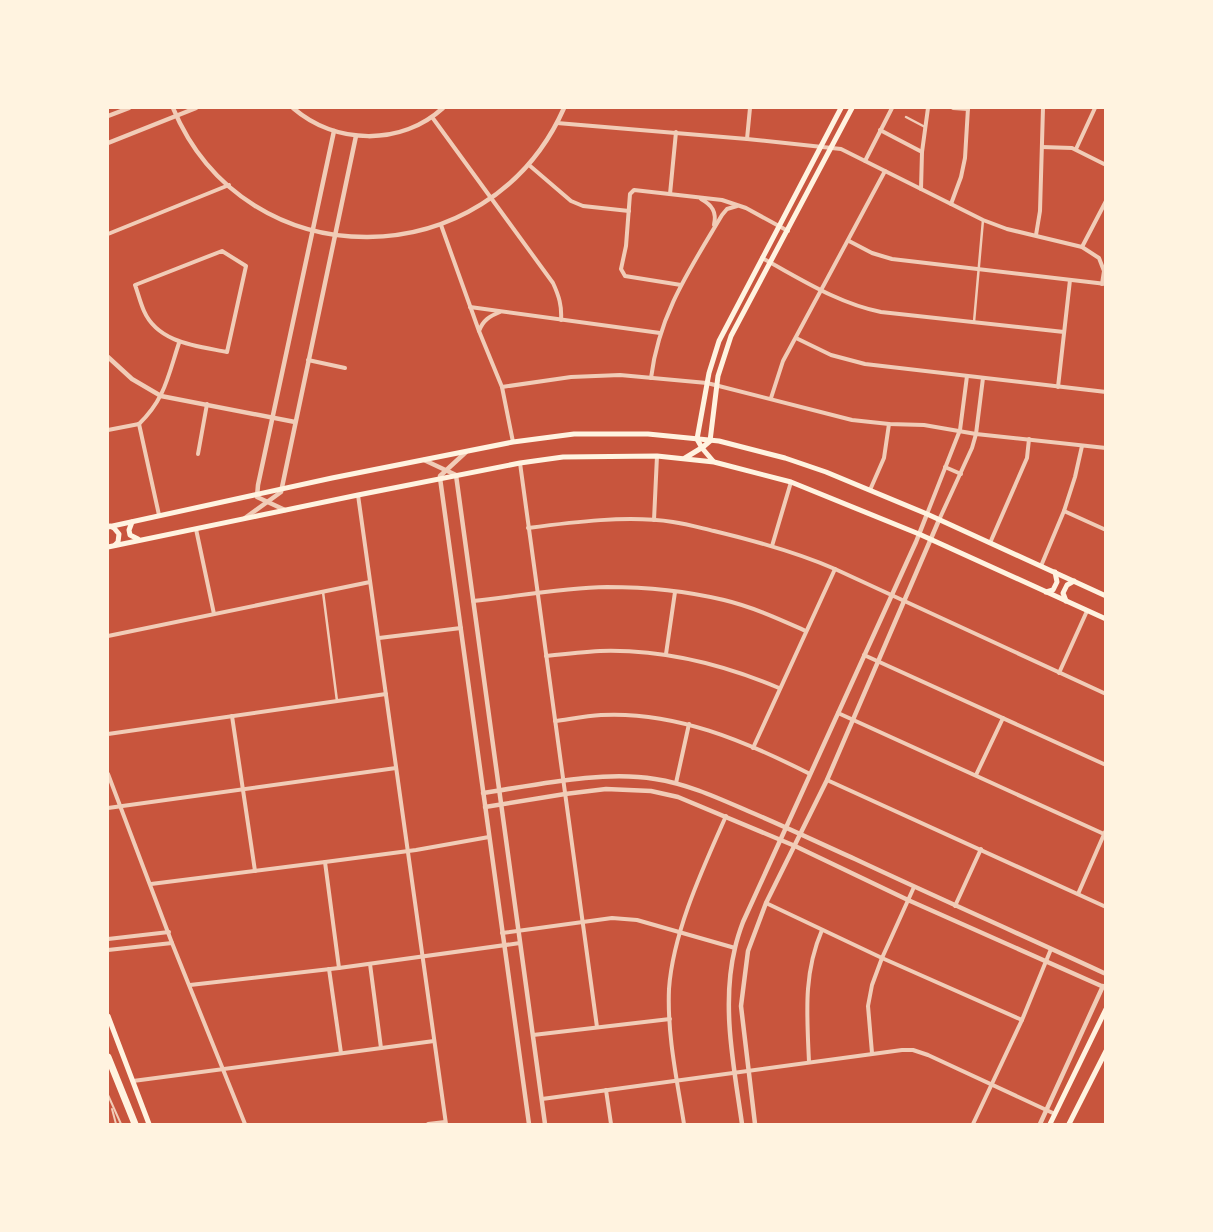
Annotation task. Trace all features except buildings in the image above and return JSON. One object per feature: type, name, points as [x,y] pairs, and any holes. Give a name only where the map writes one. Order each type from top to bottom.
[{"type":"highway","points":[[108,1057],[135,1124]]},
{"type":"main road","points":[[714,462],[698,442],[698,437],[707,383],[719,341],[841,108]]},
{"type":"main road","points":[[684,458],[710,442],[717,385],[723,357],[731,336],[852,108]]},
{"type":"main road","points":[[109,527],[158,515],[513,442],[554,436],[593,434],[648,434],[698,437],[731,443],[806,465],[926,514],[1106,596]]},
{"type":"main road","points":[[108,547],[358,494],[520,463],[563,457],[657,456],[714,462],[791,482],[919,534],[1106,620]]},
{"type":"main road","points":[[132,521],[129,525],[130,535],[140,540]]},
{"type":"main road","points":[[109,527],[114,528],[119,534],[118,542],[115,545]]},
{"type":"main road","points":[[1045,592],[1053,590],[1057,582],[1055,572]]},
{"type":"main road","points":[[1066,601],[1063,593],[1067,585],[1074,581]]},
{"type":"main road","points":[[1050,1124],[1106,1009]]},
{"type":"main road","points":[[108,1016],[149,1124]]},
{"type":"main road","points":[[1069,1124],[1106,1051]]},
{"type":"street","points":[[108,116],[129,108]]},
{"type":"street","points":[[173,108],[202,156],[229,185],[253,203],[271,214],[313,230],[335,235],[363,237],[408,234],[441,225],[475,209],[505,188],[529,165],[557,123],[564,108]]},
{"type":"street","points":[[108,142],[196,108]]},
{"type":"street","points":[[293,108],[316,123],[334,131],[356,136],[396,133],[432,117],[443,108]]},
{"type":"street","points":[[747,138],[750,108]]},
{"type":"street","points":[[865,161],[892,108]]},
{"type":"street","points":[[920,189],[922,152],[928,108]]},
{"type":"street","points":[[951,204],[965,158],[968,108],[953,108]]},
{"type":"street","points":[[1036,235],[1040,211],[1043,108]]},
{"type":"street","points":[[1076,149],[1095,108]]},
{"type":"street","points":[[432,117],[553,284],[559,296],[562,309],[561,320]]},
{"type":"street","points":[[906,117],[925,127]]},
{"type":"street","points":[[557,123],[747,138],[841,149],[920,189],[1006,229],[1082,247],[1100,258],[1104,271],[1104,284],[885,258],[872,254],[849,241]]},
{"type":"street","points":[[880,130],[922,152]]},
{"type":"street","points":[[285,510],[259,498],[257,495],[334,131]]},
{"type":"street","points":[[670,194],[676,132]]},
{"type":"street","points":[[245,518],[269,502],[281,490],[356,136]]},
{"type":"street","points":[[1042,147],[1068,147],[1076,149],[1106,165]]},
{"type":"street","points":[[529,165],[571,201],[583,206],[629,211]]},
{"type":"street","points":[[771,398],[780,367],[885,171]]},
{"type":"street","points":[[108,234],[229,185]]},
{"type":"street","points":[[680,285],[625,276],[622,273],[630,194],[634,190],[722,200],[738,205],[788,231]]},
{"type":"street","points":[[699,198],[708,203],[713,209],[716,216],[714,229]]},
{"type":"street","points":[[1082,247],[1103,211],[1106,201]]},
{"type":"street","points":[[651,378],[654,354],[660,333],[680,285],[727,210],[738,205]]},
{"type":"street","points":[[974,322],[984,220]]},
{"type":"street","points":[[441,225],[478,331],[502,387],[513,442]]},
{"type":"street","points":[[222,251],[246,266],[227,352],[179,343],[156,327],[149,319],[144,312],[135,285],[222,251]]},
{"type":"street","points":[[762,258],[841,300],[863,308],[881,312],[1064,332]]},
{"type":"street","points":[[1058,387],[1070,280]]},
{"type":"street","points":[[470,307],[660,333]]},
{"type":"street","points":[[478,331],[488,318],[503,312]]},
{"type":"street","points":[[796,338],[831,355],[865,364],[1106,392]]},
{"type":"street","points":[[108,430],[138,424],[151,412],[161,396],[179,343]]},
{"type":"street","points":[[108,357],[132,379],[161,396],[295,422]]},
{"type":"street","points":[[308,360],[345,368]]},
{"type":"street","points":[[502,387],[571,377],[620,375],[707,383],[771,398],[842,418],[888,424],[924,425],[976,434],[1106,448]]},
{"type":"street","points":[[742,1124],[734,1072],[728,994],[734,948],[743,922],[919,534],[960,430],[967,376]]},
{"type":"street","points":[[755,1124],[740,1006],[748,951],[766,903],[827,780],[972,448],[976,434],[982,378]]},
{"type":"street","points":[[198,454],[208,404]]},
{"type":"street","points":[[138,424],[158,515]]},
{"type":"street","points":[[870,490],[884,458],[888,424]]},
{"type":"street","points":[[990,543],[1027,458],[1029,439]]},
{"type":"street","points":[[1041,566],[1064,511],[1075,477],[1082,446]]},
{"type":"street","points":[[466,452],[440,478],[529,1124]]},
{"type":"street","points":[[654,520],[657,456]]},
{"type":"street","points":[[424,460],[457,475],[545,1124]]},
{"type":"street","points":[[520,463],[597,1027]]},
{"type":"street","points":[[945,468],[961,474]]},
{"type":"street","points":[[772,546],[791,482]]},
{"type":"street","points":[[358,494],[445,1123],[428,1124]]},
{"type":"street","points":[[1064,511],[1106,530]]},
{"type":"street","points":[[528,528],[580,521],[654,520],[673,522],[772,546],[835,569],[1106,694]]},
{"type":"street","points":[[196,529],[214,614]]},
{"type":"street","points":[[753,748],[835,569]]},
{"type":"street","points":[[108,636],[370,582]]},
{"type":"street","points":[[473,601],[607,587],[652,588],[726,600],[764,612],[806,631]]},
{"type":"street","points":[[323,592],[337,701]]},
{"type":"street","points":[[666,654],[675,592]]},
{"type":"street","points":[[1060,673],[1087,611]]},
{"type":"street","points":[[379,638],[460,628]]},
{"type":"street","points":[[546,656],[599,651],[666,654],[724,667],[779,688]]},
{"type":"street","points":[[864,655],[1106,765]]},
{"type":"street","points":[[108,734],[386,694]]},
{"type":"street","points":[[838,713],[1105,832],[1078,894]]},
{"type":"street","points":[[555,721],[601,715],[649,716],[689,724],[753,748],[810,774]]},
{"type":"street","points":[[232,716],[255,871]]},
{"type":"street","points":[[976,775],[1003,718]]},
{"type":"street","points":[[676,783],[689,724]]},
{"type":"street","points":[[108,808],[396,768]]},
{"type":"street","points":[[108,774],[172,943],[245,1124]]},
{"type":"street","points":[[483,792],[564,781],[626,777],[654,778],[676,783],[706,792],[801,834],[914,888],[1106,974]]},
{"type":"street","points":[[827,780],[1106,907]]},
{"type":"street","points":[[485,807],[606,789],[651,791],[678,797],[795,846],[908,900],[1105,985],[1040,1124]]},
{"type":"street","points":[[684,1124],[670,1019],[670,987],[679,932],[726,816]]},
{"type":"street","points":[[151,884],[408,851],[489,837]]},
{"type":"street","points":[[955,906],[981,849]]},
{"type":"street","points":[[325,862],[339,968]]},
{"type":"street","points":[[872,1053],[868,1006],[872,985],[882,958],[914,888]]},
{"type":"street","points":[[766,903],[882,958],[1022,1020]]},
{"type":"street","points":[[502,933],[612,918],[638,920],[734,948]]},
{"type":"street","points":[[809,1062],[807,990],[815,946],[822,930]]},
{"type":"street","points":[[108,940],[169,932]]},
{"type":"street","points":[[108,950],[172,943]]},
{"type":"street","points":[[190,985],[339,968],[520,943]]},
{"type":"street","points":[[973,1124],[1022,1020],[1051,949]]},
{"type":"street","points":[[370,964],[381,1048]]},
{"type":"street","points":[[329,969],[342,1053]]},
{"type":"street","points":[[533,1035],[670,1019]]},
{"type":"street","points":[[133,1081],[434,1041]]},
{"type":"street","points":[[542,1099],[902,1050],[920,1052],[1054,1114]]},
{"type":"street","points":[[606,1090],[611,1124]]},
{"type":"lane","points":[[108,1095],[116,1124]]},
{"type":"lane","points":[[111,1104],[121,1124]]}]
